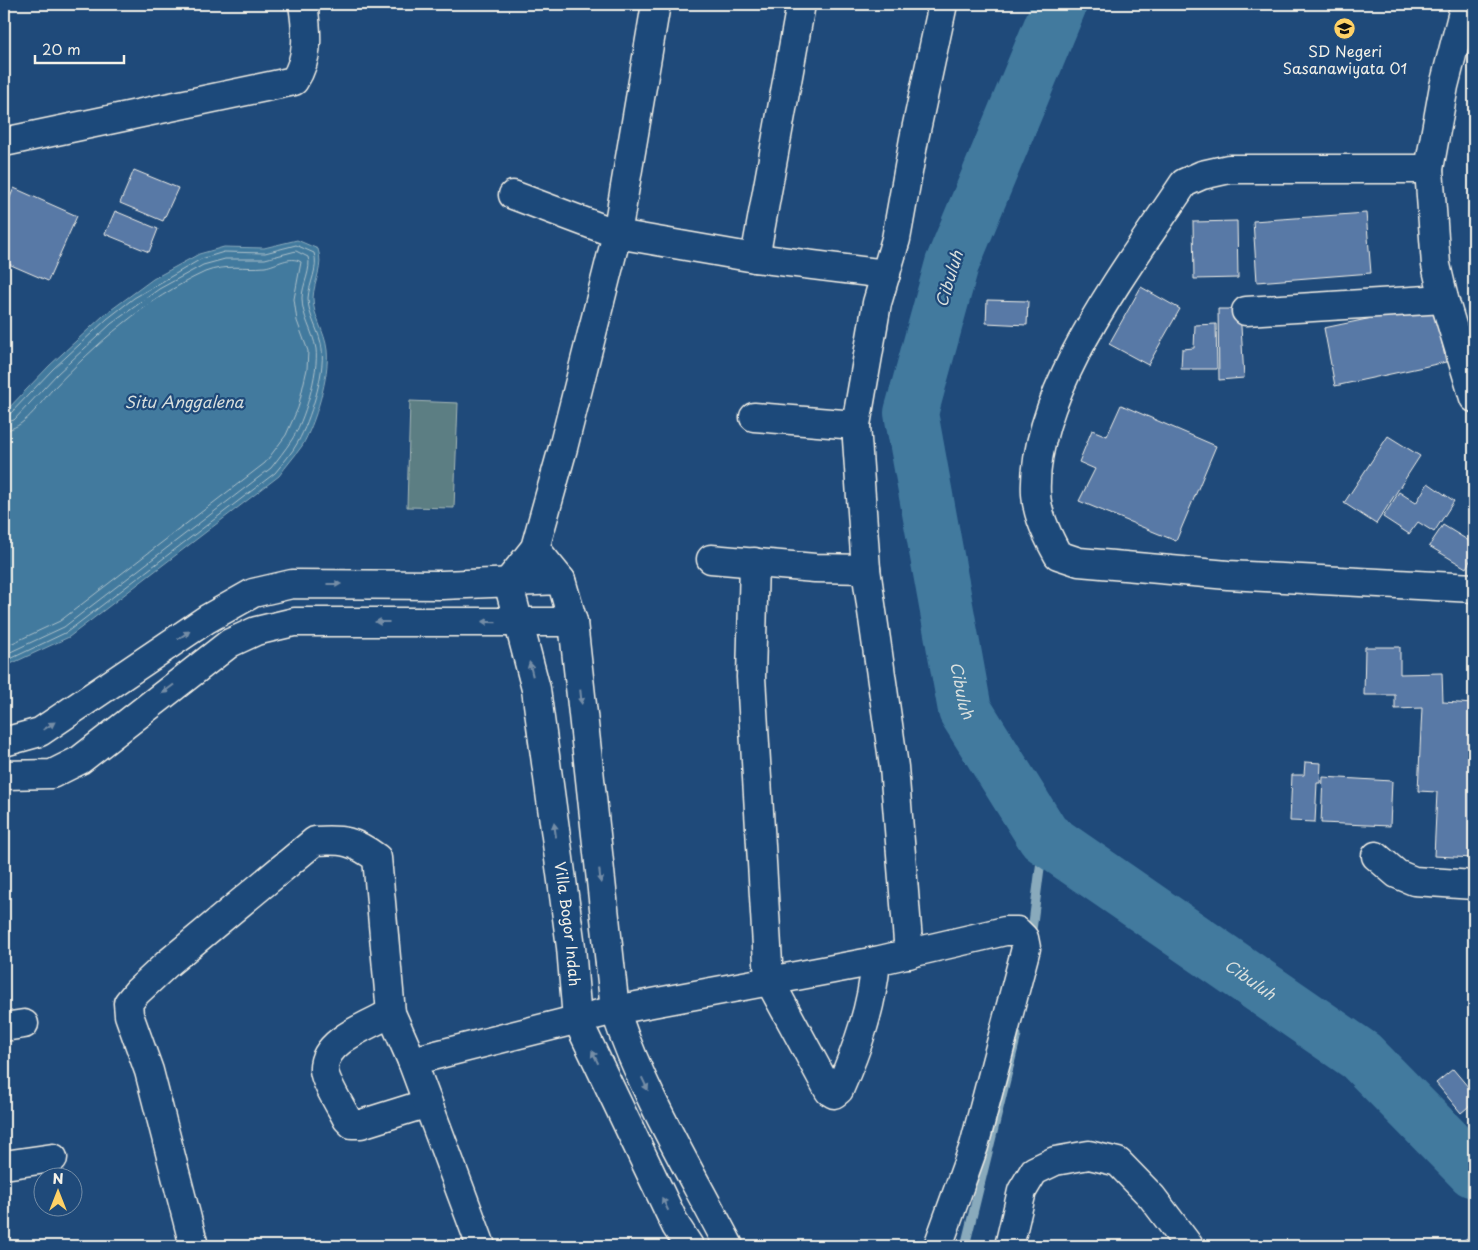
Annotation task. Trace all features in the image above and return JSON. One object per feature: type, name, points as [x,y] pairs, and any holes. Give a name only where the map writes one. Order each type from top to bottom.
[{"type":"street","points":[[4,142],[294,81],[301,70],[306,46],[303,4]]},
{"type":"street","points":[[508,582],[535,548],[563,448],[617,234],[656,4]]},
{"type":"street","points":[[755,258],[801,4]]},
{"type":"street","points":[[909,954],[894,767],[866,569],[856,425],[877,303],[896,238],[914,139],[943,4]]},
{"type":"street","points":[[1465,4],[1444,86],[1429,169],[1436,265],[1444,299],[1474,398]]},
{"type":"street","points":[[1429,169],[1229,169],[1202,175],[1184,183],[1096,315],[1058,391],[1039,452],[1036,496],[1047,535],[1058,555],[1079,562],[1228,575],[1474,588]]},
{"type":"street","points":[[513,195],[617,234],[755,258],[886,274]]},
{"type":"street","points":[[1246,311],[1444,299]]},
{"type":"street","points":[[754,418],[856,425]]},
{"type":"street","points":[[535,548],[561,580],[573,622],[615,1010],[625,1040],[654,1102],[729,1246]]},
{"type":"street","points":[[711,560],[815,568],[866,569]]},
{"type":"street","points":[[754,562],[751,677],[769,980],[829,1091],[834,1094],[839,1090],[867,1020],[873,993],[876,960]]},
{"type":"street","points":[[4,742],[40,732],[207,619],[253,593],[292,584],[442,584],[561,580]]},
{"type":"street","name":"Villa Bogor Indah","points":[[508,582],[536,689],[571,947],[577,1020],[676,1226],[689,1246]]},
{"type":"street","points":[[4,775],[52,774],[80,760],[230,642],[256,631],[294,622],[573,622]]},
{"type":"street","points":[[194,1246],[148,1071],[129,1015],[128,1003],[137,992],[315,841],[336,840],[358,844],[377,858],[391,1013],[428,1102],[480,1246]]},
{"type":"street","points":[[1376,856],[1397,874],[1414,881],[1474,885]]},
{"type":"street","points":[[412,1061],[615,1010],[909,954],[1005,930],[1018,931],[1024,938],[1026,948],[974,1146],[938,1246]]},
{"type":"street","points":[[391,1013],[337,1042],[326,1057],[324,1071],[347,1119],[352,1124],[361,1124],[428,1102]]},
{"type":"street","points":[[1009,1246],[1022,1191],[1034,1171],[1055,1160],[1089,1155],[1118,1162],[1152,1197],[1189,1246]]},
{"type":"street","points":[[4,1165],[53,1158]]},
{"type":"green space","points":[[410,401],[458,403],[454,508],[407,507]]},
{"type":"water","name":"Situ Anggalena","points":[[297,240],[318,249],[320,256],[313,298],[327,350],[324,386],[312,425],[302,446],[279,476],[69,637],[4,667],[4,413],[49,366],[104,315],[153,279],[199,254],[224,247],[264,248]]},
{"type":"building","points":[[134,170],[178,188],[163,221],[120,203]]},
{"type":"building","points":[[14,188],[77,216],[48,281],[4,262],[4,211]]},
{"type":"building","points":[[115,211],[158,229],[149,252],[105,234]]},
{"type":"building","points":[[1366,213],[1371,273],[1257,282],[1253,221]]},
{"type":"building","points":[[1237,221],[1238,278],[1194,279],[1193,222]]},
{"type":"building","points":[[1141,287],[1180,309],[1148,365],[1109,344]]},
{"type":"building","points":[[987,300],[1028,301],[1027,325],[986,323]]},
{"type":"building","points":[[1434,305],[1446,362],[1335,386],[1324,328]]},
{"type":"building","points":[[1218,309],[1240,309],[1244,378],[1219,380]]},
{"type":"building","points":[[1216,324],[1217,369],[1181,369],[1182,349],[1194,348],[1195,325]]},
{"type":"building","points":[[1121,405],[1216,446],[1176,541],[1079,501],[1095,469],[1079,462],[1092,430],[1107,436]]},
{"type":"building","points":[[1388,436],[1420,456],[1376,524],[1344,503]]},
{"type":"building","points":[[1428,483],[1454,501],[1434,532],[1418,522],[1409,534],[1383,517],[1399,492],[1416,503]]},
{"type":"building","points":[[1443,525],[1474,544],[1474,554],[1466,568],[1429,546]]},
{"type":"building","points":[[1365,647],[1400,647],[1400,674],[1442,673],[1443,702],[1474,704],[1474,858],[1434,856],[1437,792],[1418,791],[1422,708],[1395,709],[1395,695],[1364,695]]},
{"type":"building","points":[[1305,762],[1321,763],[1320,783],[1317,783],[1315,822],[1290,821],[1292,775],[1304,775]]},
{"type":"building","points":[[1323,777],[1392,781],[1390,826],[1321,823]]},
{"type":"building","points":[[1453,1069],[1474,1094],[1474,1102],[1461,1113],[1436,1083]]},
{"type":"building","points":[[1474,1234],[1474,1246],[1454,1246]]},
{"type":"waterway","name":"Cibuluh","points":[[1060,4],[952,264],[911,413],[965,710],[1044,837],[1361,1056],[1474,1171]]},
{"type":"waterway","points":[[1031,938],[1044,837]]},
{"type":"waterway","points":[[965,1246],[1017,1035]]},
{"type":"place","name":"SD Negeri Sasanawiyata 01","points":[[1345,29]]}]
